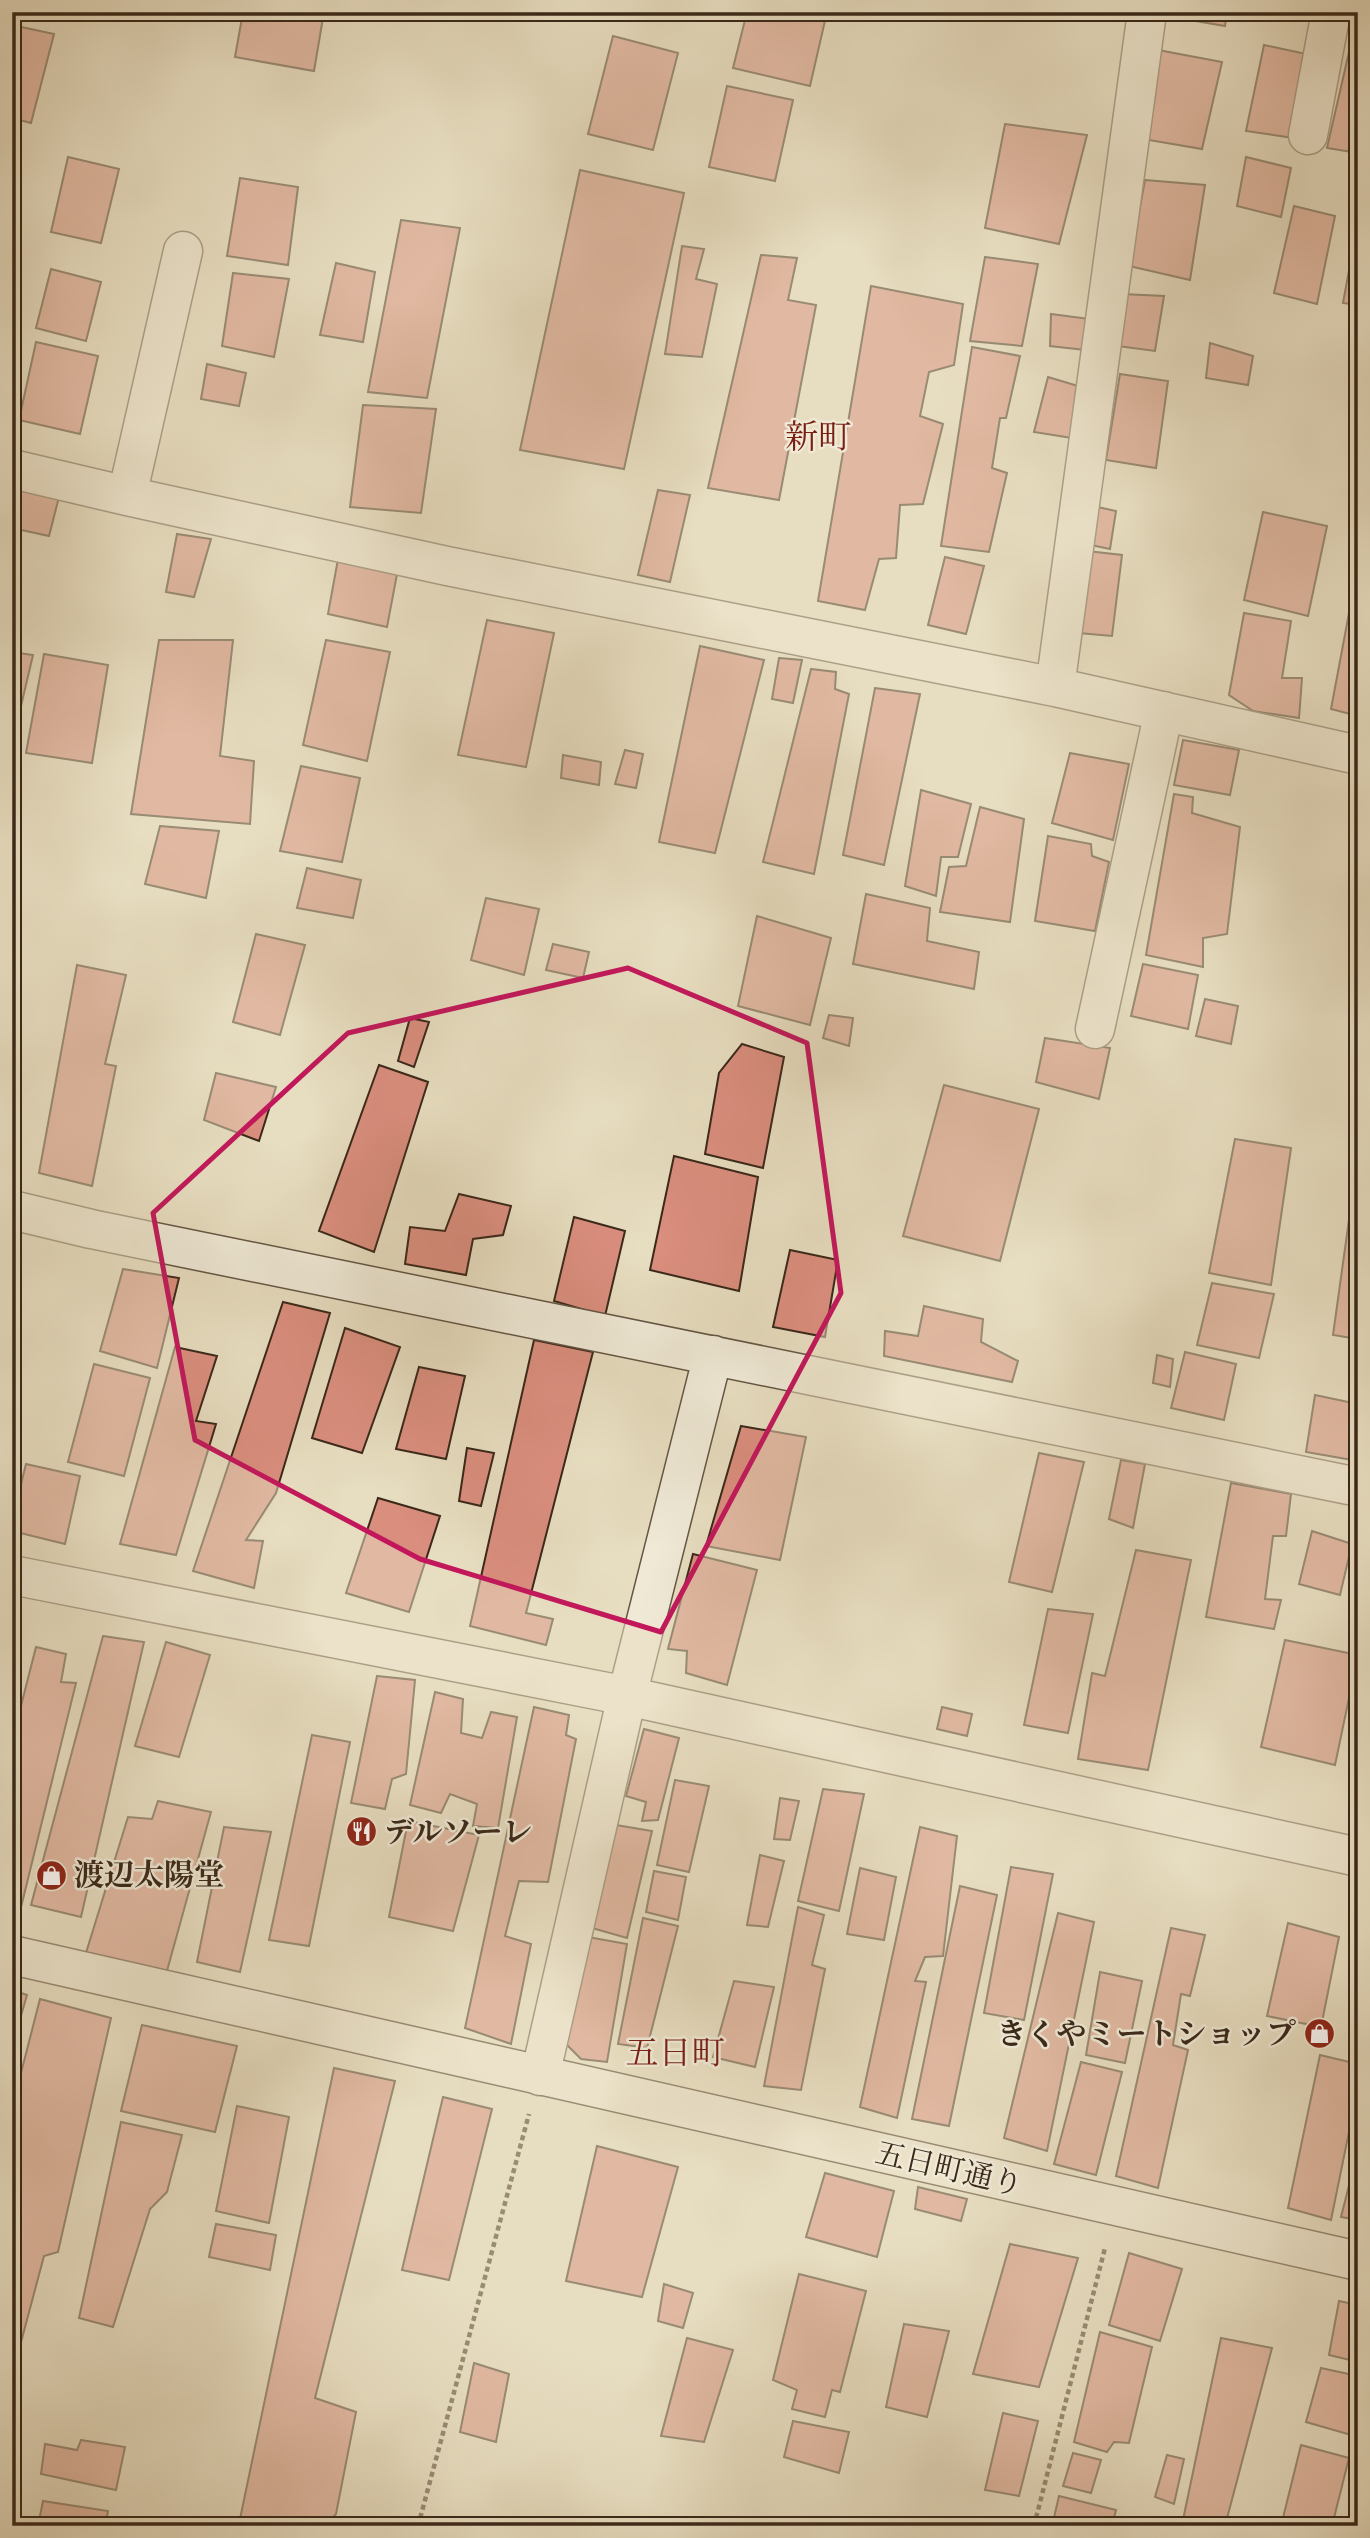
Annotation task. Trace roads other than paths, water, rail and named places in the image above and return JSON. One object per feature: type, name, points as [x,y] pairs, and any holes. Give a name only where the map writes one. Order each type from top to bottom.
[{"type":"street","points":[[1055,687],[1147,12]]},
{"type":"street","points":[[1308,135],[1331,12]]},
{"type":"street","points":[[127,496],[183,251]]},
{"type":"street","points":[[12,469],[447,566],[1055,687],[1358,755]]},
{"type":"street","points":[[1095,1029],[1164,712]]},
{"type":"street","points":[[12,1210],[91,1229],[1358,1487]]},
{"type":"street","points":[[540,2076],[627,1696],[713,1355]]},
{"type":"street","points":[[12,1575],[627,1696],[1358,1857]]},
{"type":"street","name":"五日町通り","points":[[12,1955],[1358,2261]]},
{"type":"place","name":"デルソーレ","points":[[361,1832]]},
{"type":"place","name":"渡辺太陽堂","points":[[51,1875]]},
{"type":"place","name":"きくやミートショップ","points":[[1319,2034]]},
{"type":"district","name":"新町","points":[[818,436]]},
{"type":"district","name":"五日町","points":[[675,2052]]}]
